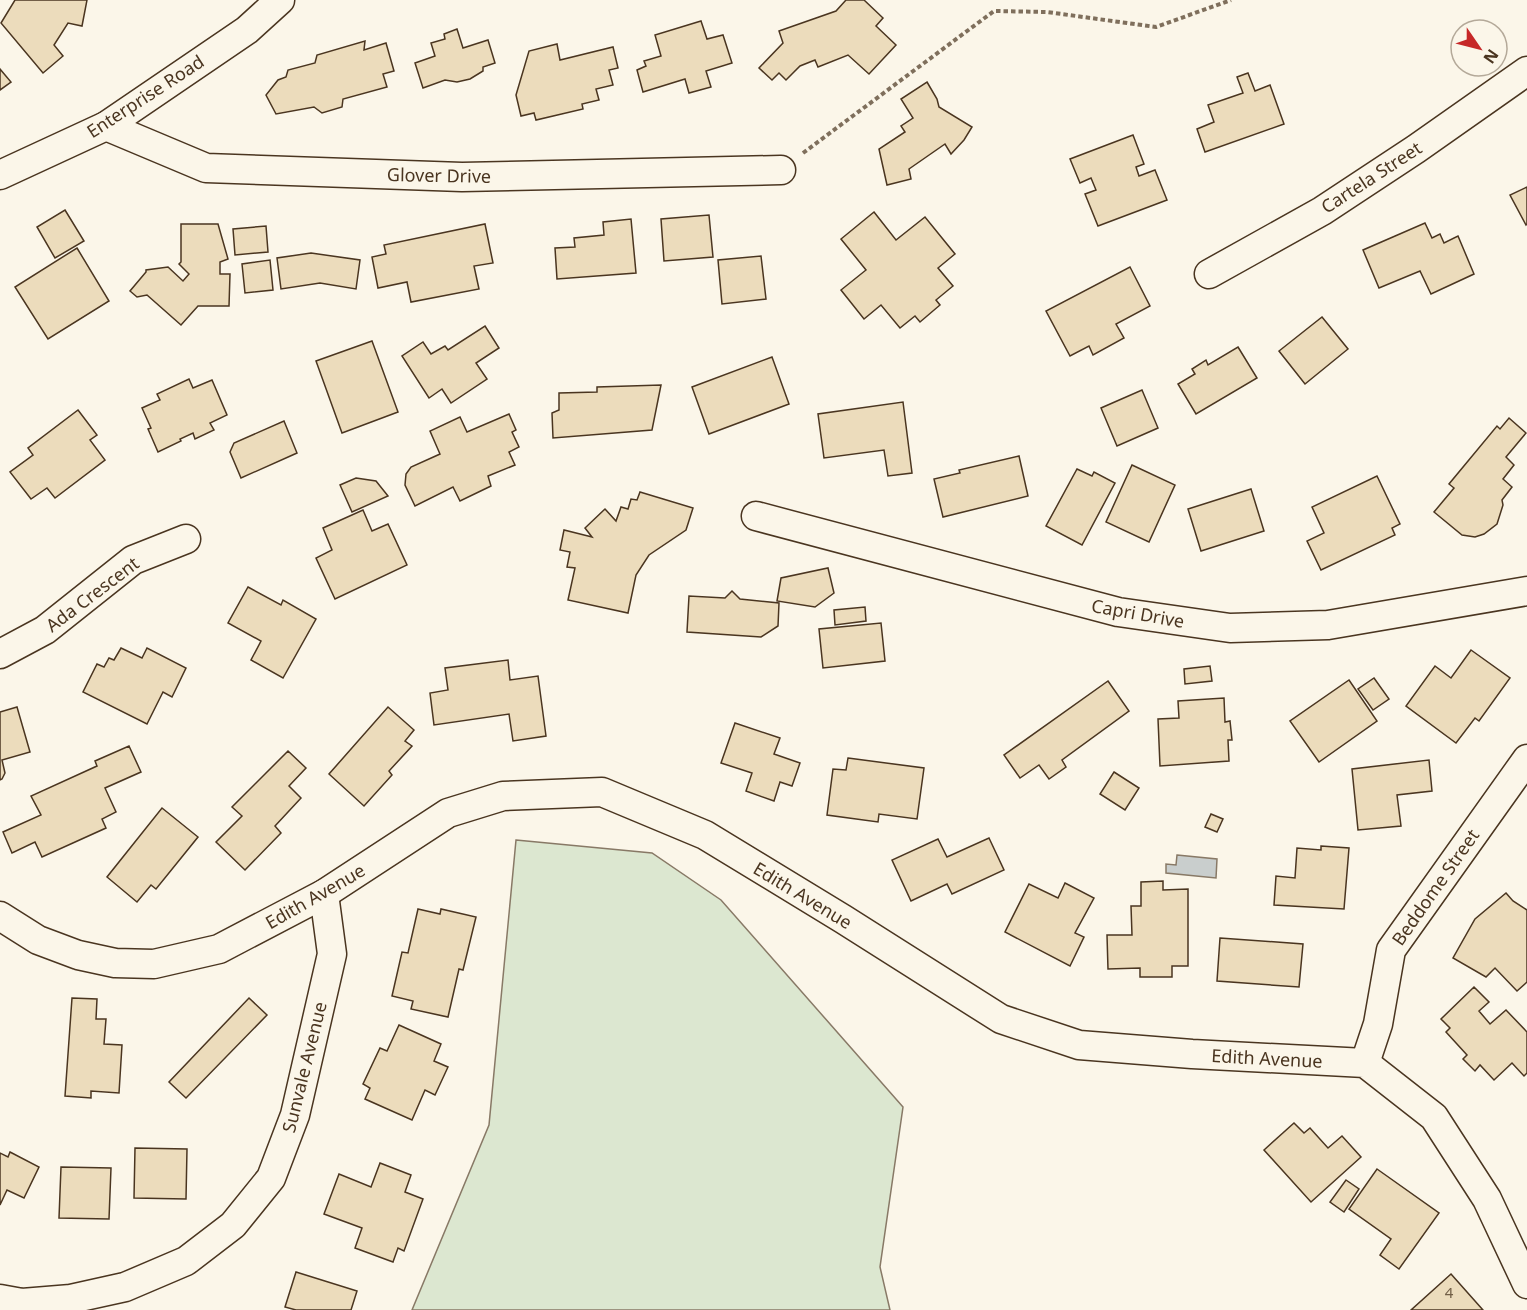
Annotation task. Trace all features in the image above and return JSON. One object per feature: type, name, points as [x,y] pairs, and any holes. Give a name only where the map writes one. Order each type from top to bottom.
[{"type":"street","name":"Enterprise Road","points":[[0,175],[106,126],[247,30],[280,0]]},
{"type":"street","name":"Cartela Street","points":[[1209,274],[1322,211],[1416,149],[1527,71]]},
{"type":"street","name":"Glover Drive","points":[[106,126],[206,168],[462,177],[781,170]]},
{"type":"street","name":"Capri Drive","points":[[756,516],[1118,612],[1230,628],[1328,625],[1527,591]]},
{"type":"street","name":"Ada Crescent","points":[[0,654],[45,630],[133,560],[186,539]]},
{"type":"street","name":"Beddome Street","points":[[1365,1063],[1378,1024],[1391,950],[1527,759]]},
{"type":"street","name":"Edith Avenue","points":[[0,916],[38,940],[78,955],[115,963],[154,964],[219,950],[324,894],[448,813],[503,796],[602,792],[705,835],[1001,1019],[1079,1045],[1192,1054],[1365,1063]]},
{"type":"street","name":"Sunvale Avenue","points":[[0,1299],[22,1303],[71,1299],[125,1287],[186,1261],[233,1225],[271,1178],[295,1115],[332,954],[324,894]]},
{"type":"street","points":[[1365,1063],[1434,1117],[1487,1199],[1527,1284]]},
{"type":"path","points":[[781,170],[994,11],[1047,12],[1156,27],[1231,0]]},
{"type":"green space","points":[[516,840],[652,853],[721,900],[903,1107],[880,1267],[890,1310],[412,1310],[489,1125]]},
{"type":"shaded area","points":[[1177,855],[1217,859],[1216,878],[1166,873],[1166,864],[1176,865]]},
{"type":"building","points":[[15,0],[87,0],[82,26],[68,23],[54,45],[63,56],[43,73],[1,23]]},
{"type":"building","points":[[846,0],[864,0],[883,18],[876,26],[896,45],[869,74],[848,55],[818,67],[815,60],[800,66],[786,80],[779,73],[772,80],[759,68],[783,43],[779,31],[836,11]]},
{"type":"building","points":[[701,21],[707,39],[723,35],[732,63],[706,71],[711,87],[689,93],[685,79],[643,92],[637,70],[646,66],[644,61],[661,56],[655,35]]},
{"type":"building","points":[[457,29],[463,48],[488,40],[495,63],[483,67],[483,71],[470,79],[457,82],[445,80],[423,88],[415,63],[435,56],[431,43],[445,39],[444,34]]},
{"type":"building","points":[[365,41],[364,50],[386,43],[394,71],[383,74],[387,87],[343,99],[342,107],[322,113],[314,107],[276,114],[266,95],[278,80],[286,77],[288,70],[315,63],[317,55]]},
{"type":"building","points":[[557,44],[560,60],[613,47],[618,68],[609,70],[613,85],[596,89],[599,100],[582,104],[583,109],[536,120],[534,113],[521,116],[516,95],[529,51]]},
{"type":"building","points":[[0,69],[11,82],[0,90]]},
{"type":"building","points":[[1248,73],[1255,91],[1270,85],[1284,124],[1205,152],[1197,129],[1214,122],[1208,105],[1243,93],[1237,77]]},
{"type":"building","points":[[927,82],[939,107],[972,127],[951,154],[945,144],[909,169],[911,179],[887,185],[879,149],[905,132],[901,126],[913,118],[901,99]]},
{"type":"building","points":[[1133,135],[1144,164],[1136,167],[1139,176],[1155,170],[1167,200],[1098,226],[1085,194],[1096,190],[1091,178],[1080,183],[1070,159]]},
{"type":"building","points":[[1527,187],[1527,224],[1526,225],[1510,195]]},
{"type":"building","points":[[65,210],[84,241],[55,258],[37,227]]},
{"type":"building","points":[[874,212],[896,240],[925,217],[955,254],[938,268],[953,286],[936,300],[940,305],[920,322],[915,316],[900,328],[881,305],[864,319],[841,290],[866,270],[841,239]]},
{"type":"building","points":[[709,215],[713,257],[664,261],[661,219]]},
{"type":"building","points":[[631,219],[636,273],[557,279],[555,248],[575,247],[574,238],[604,235],[603,222]]},
{"type":"building","points":[[1425,223],[1432,238],[1440,234],[1444,243],[1458,236],[1474,274],[1431,294],[1420,271],[1379,288],[1363,250]]},
{"type":"building","points":[[181,224],[218,224],[228,259],[220,262],[220,274],[230,274],[229,306],[198,306],[181,325],[147,295],[137,297],[130,291],[146,270],[168,267],[183,281],[189,274],[179,264],[181,262]]},
{"type":"building","points":[[485,224],[493,263],[474,266],[479,289],[411,302],[407,282],[378,288],[372,257],[386,254],[384,245]]},
{"type":"building","points":[[266,226],[268,252],[235,255],[233,229]]},
{"type":"building","points":[[77,248],[109,301],[48,339],[15,287]]},
{"type":"building","points":[[311,253],[360,260],[356,289],[320,283],[281,289],[277,258]]},
{"type":"building","points":[[761,256],[766,299],[722,304],[718,260]]},
{"type":"building","points":[[270,260],[273,290],[245,293],[242,264]]},
{"type":"building","points":[[1130,267],[1150,306],[1116,324],[1124,338],[1093,355],[1089,346],[1070,356],[1046,311]]},
{"type":"building","points":[[1322,317],[1348,349],[1305,384],[1279,351]]},
{"type":"building","points":[[485,326],[499,348],[476,363],[487,379],[451,403],[442,389],[429,398],[402,356],[423,342],[431,354],[445,346],[448,350]]},
{"type":"building","points":[[372,341],[398,412],[342,433],[316,361]]},
{"type":"building","points":[[1238,347],[1257,378],[1196,414],[1178,384],[1195,374],[1192,369],[1206,360],[1208,365]]},
{"type":"building","points":[[772,357],[789,404],[709,434],[692,387]]},
{"type":"building","points":[[189,379],[193,388],[212,380],[227,415],[210,423],[214,430],[195,439],[193,433],[158,452],[142,408],[160,400],[157,394]]},
{"type":"building","points":[[661,385],[652,430],[553,438],[552,413],[559,410],[559,393],[597,392],[597,387]]},
{"type":"building","points":[[1142,390],[1158,428],[1117,446],[1101,408]]},
{"type":"building","points":[[903,402],[912,473],[888,476],[884,450],[824,458],[818,414]]},
{"type":"building","points":[[78,410],[97,435],[90,440],[105,460],[55,498],[47,488],[31,499],[10,472],[33,455],[28,448]]},
{"type":"building","points":[[509,414],[516,430],[512,432],[519,447],[509,452],[515,465],[488,476],[491,486],[460,501],[453,487],[415,506],[405,485],[406,474],[411,467],[440,454],[430,431],[460,417],[467,432]]},
{"type":"building","points":[[1509,418],[1526,433],[1506,457],[1514,465],[1503,479],[1512,487],[1502,500],[1503,505],[1497,524],[1484,534],[1475,537],[1462,535],[1434,512],[1454,488],[1449,484],[1497,426],[1500,429]]},
{"type":"building","points":[[284,421],[297,453],[241,478],[230,452],[234,443]]},
{"type":"building","points":[[1019,456],[1028,496],[943,517],[934,479],[960,473],[959,470]]},
{"type":"building","points":[[1132,465],[1175,485],[1149,542],[1106,522]]},
{"type":"building","points":[[1077,469],[1092,476],[1094,472],[1115,483],[1082,545],[1046,526]]},
{"type":"building","points":[[1377,476],[1400,524],[1392,528],[1395,535],[1321,570],[1307,541],[1324,533],[1312,507]]},
{"type":"building","points":[[356,478],[376,481],[388,496],[352,512],[340,485]]},
{"type":"building","points":[[1251,489],[1264,531],[1201,551],[1188,509]]},
{"type":"building","points":[[640,492],[693,508],[686,530],[649,555],[636,575],[628,613],[568,600],[575,568],[567,567],[570,552],[560,550],[564,530],[592,537],[585,528],[605,509],[616,521],[621,507],[628,509],[631,499],[637,500]]},
{"type":"building","points":[[363,510],[372,531],[388,524],[407,565],[335,599],[316,558],[332,550],[323,528]]},
{"type":"building","points":[[828,568],[834,593],[815,607],[777,601],[781,578]]},
{"type":"building","points":[[248,587],[281,605],[283,600],[316,619],[283,678],[251,660],[261,641],[228,623]]},
{"type":"building","points":[[732,591],[740,599],[779,603],[778,626],[761,637],[687,632],[689,596],[725,598]]},
{"type":"building","points":[[865,607],[866,621],[835,625],[834,610]]},
{"type":"building","points":[[881,623],[885,661],[823,668],[819,629]]},
{"type":"building","points":[[121,648],[142,658],[147,648],[186,668],[172,697],[163,692],[147,724],[83,692],[97,664],[104,667],[109,658],[114,660]]},
{"type":"building","points":[[1471,650],[1510,678],[1479,721],[1475,718],[1456,743],[1406,706],[1435,666],[1451,678]]},
{"type":"building","points":[[508,660],[510,680],[538,676],[546,736],[513,741],[509,714],[434,725],[430,693],[448,690],[445,668]]},
{"type":"building","points":[[1210,666],[1212,681],[1185,684],[1184,669]]},
{"type":"building","points":[[1374,678],[1389,699],[1373,710],[1358,689]]},
{"type":"building","points":[[1349,680],[1377,721],[1319,762],[1290,721]]},
{"type":"building","points":[[1108,681],[1129,711],[1062,760],[1066,767],[1049,779],[1039,765],[1020,778],[1004,755]]},
{"type":"building","points":[[1224,698],[1225,722],[1230,721],[1232,740],[1228,740],[1229,761],[1160,766],[1158,719],[1179,718],[1178,701]]},
{"type":"building","points":[[17,707],[30,752],[2,760],[5,773],[0,780],[0,712]]},
{"type":"building","points":[[388,707],[414,730],[405,741],[412,746],[389,771],[392,775],[364,806],[329,774]]},
{"type":"building","points":[[735,723],[780,738],[774,754],[800,763],[792,786],[780,782],[774,801],[746,791],[752,773],[721,763]]},
{"type":"building","points":[[129,746],[141,772],[105,788],[116,812],[102,819],[106,828],[42,857],[35,842],[12,853],[3,832],[41,815],[31,796],[97,766],[95,761]]},
{"type":"building","points":[[288,751],[306,768],[289,786],[301,798],[275,826],[281,833],[245,870],[216,842],[242,816],[232,807]]},
{"type":"building","points":[[848,758],[924,768],[917,819],[879,814],[878,822],[827,815],[833,769],[846,770]]},
{"type":"building","points":[[1429,760],[1432,791],[1397,795],[1401,826],[1358,830],[1352,769]]},
{"type":"building","points":[[1114,772],[1139,788],[1125,810],[1100,794]]},
{"type":"building","points":[[162,808],[198,837],[156,889],[151,885],[137,902],[107,877]]},
{"type":"building","points":[[1211,814],[1223,819],[1217,832],[1205,827]]},
{"type":"building","points":[[989,838],[1004,870],[952,894],[947,884],[911,901],[892,860],[938,839],[947,857]]},
{"type":"building","points":[[1321,846],[1349,848],[1344,909],[1274,905],[1276,876],[1295,878],[1297,848],[1321,850]]},
{"type":"building","points":[[1163,881],[1163,890],[1188,889],[1188,966],[1172,966],[1172,977],[1140,977],[1140,968],[1108,969],[1107,935],[1132,935],[1131,906],[1141,906],[1141,882]]},
{"type":"building","points":[[1065,883],[1094,898],[1075,933],[1084,937],[1070,966],[1005,932],[1029,884],[1058,898]]},
{"type":"building","points":[[1506,893],[1513,901],[1527,910],[1527,982],[1517,991],[1495,968],[1486,977],[1453,958],[1475,919]]},
{"type":"building","points":[[418,909],[440,914],[441,909],[476,917],[463,970],[459,969],[448,1017],[411,1009],[413,1001],[392,996],[402,952],[408,953]]},
{"type":"building","points":[[1220,938],[1303,944],[1299,987],[1217,981]]},
{"type":"building","points":[[1474,987],[1489,1002],[1479,1011],[1490,1024],[1506,1010],[1527,1032],[1527,1073],[1524,1076],[1512,1063],[1494,1080],[1480,1065],[1475,1071],[1463,1059],[1467,1055],[1446,1032],[1450,1028],[1441,1019]]},
{"type":"building","points":[[72,998],[97,999],[96,1019],[106,1019],[104,1044],[122,1045],[119,1093],[91,1091],[91,1098],[65,1096]]},
{"type":"building","points":[[249,998],[267,1015],[186,1098],[169,1082]]},
{"type":"building","points":[[399,1025],[441,1044],[434,1061],[448,1067],[435,1095],[425,1090],[412,1120],[365,1099],[370,1088],[363,1084],[380,1048],[387,1051]]},
{"type":"building","points":[[1294,1123],[1304,1133],[1310,1128],[1328,1148],[1342,1136],[1361,1157],[1311,1202],[1264,1150]]},
{"type":"building","points":[[135,1148],[187,1149],[186,1199],[134,1198]]},
{"type":"building","points":[[10,1152],[39,1167],[24,1198],[7,1190],[0,1205],[0,1153],[8,1157]]},
{"type":"building","points":[[380,1163],[411,1175],[405,1192],[423,1199],[404,1251],[398,1248],[393,1262],[355,1248],[362,1228],[324,1214],[339,1174],[371,1187]]},
{"type":"building","points":[[61,1167],[111,1168],[109,1219],[59,1218]]},
{"type":"building","points":[[1377,1169],[1439,1213],[1399,1269],[1380,1255],[1391,1239],[1349,1209]]},
{"type":"building","points":[[1346,1180],[1359,1189],[1344,1212],[1330,1202]]},
{"type":"building","points":[[296,1272],[357,1291],[351,1310],[296,1310],[285,1307]]},
{"type":"building","points":[[1451,1274],[1483,1310],[1411,1310]]}]
